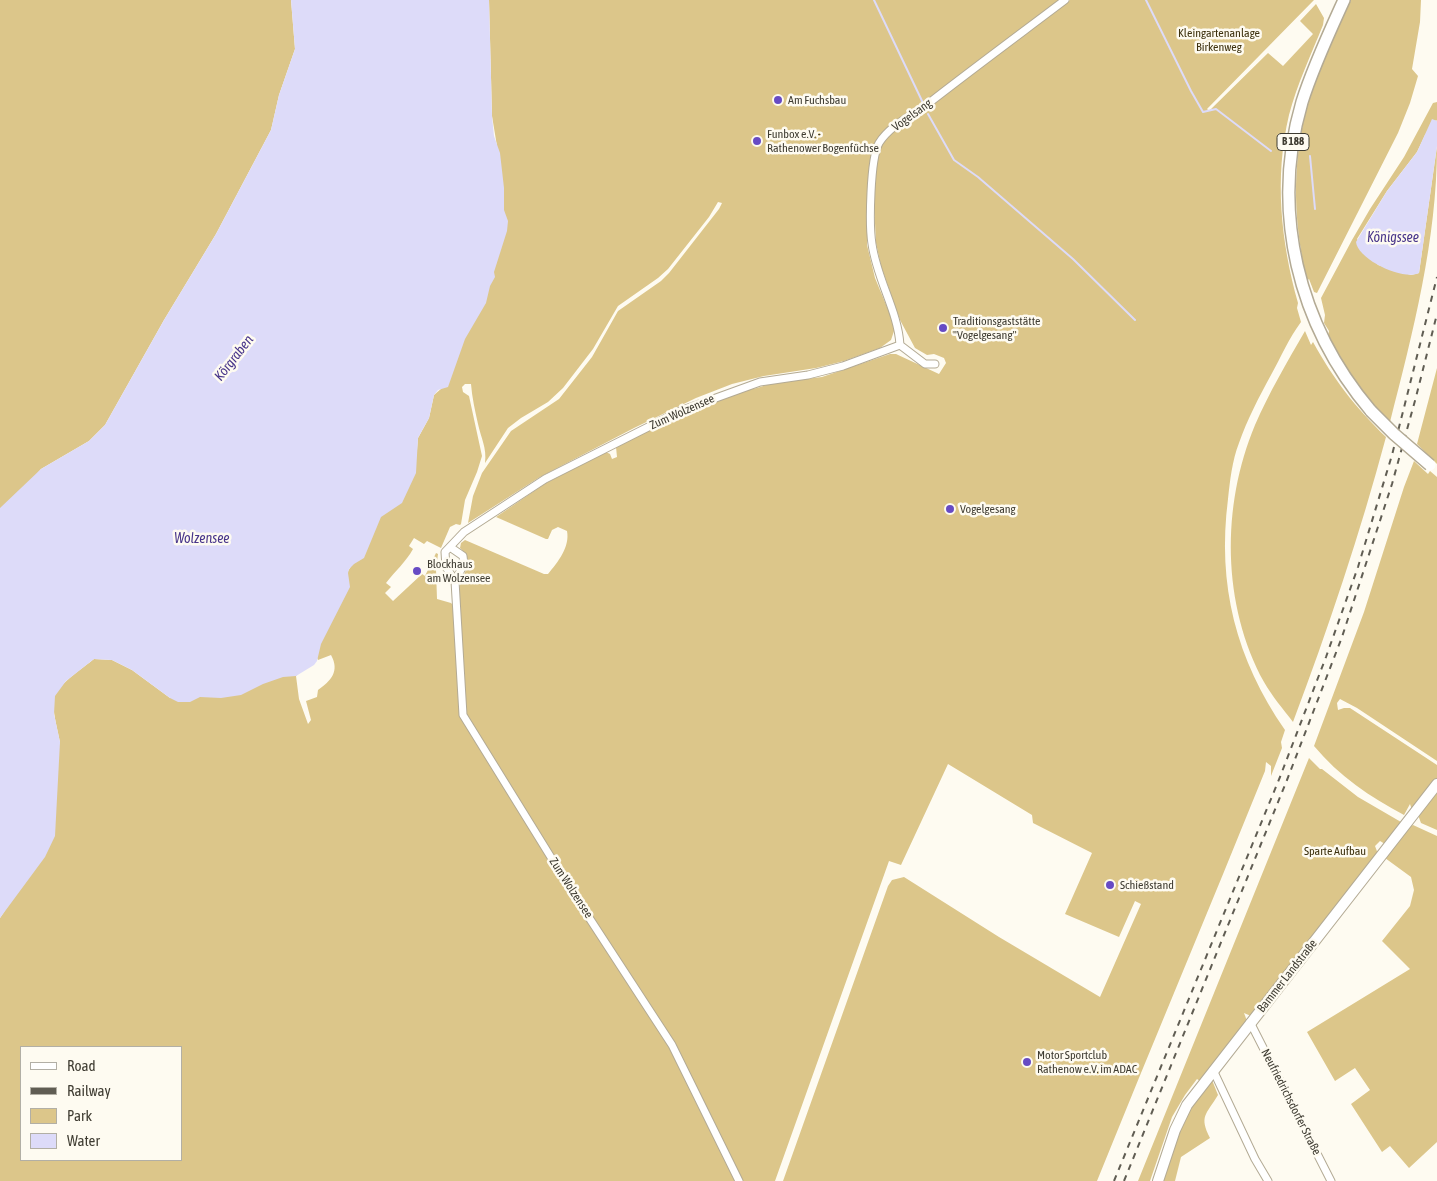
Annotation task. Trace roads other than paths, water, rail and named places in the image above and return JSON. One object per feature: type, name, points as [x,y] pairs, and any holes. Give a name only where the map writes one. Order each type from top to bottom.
[{"type":"main road","name":"B 188","points":[[1344,0],[1306,89],[1292,148],[1289,188],[1295,256],[1303,291],[1318,329],[1339,368],[1371,411],[1433,468]]},
{"type":"main road","name":"Bammer Landstraße","points":[[1158,1181],[1180,1118],[1187,1105],[1437,784]]},
{"type":"street","name":"Vogelsang","points":[[900,345],[899,330],[879,276],[871,243],[871,184],[878,144],[896,125],[931,102],[1065,0]]},
{"type":"street","points":[[900,345],[925,364],[934,364]]},
{"type":"street","name":"Zum Wolzensee","points":[[739,1181],[672,1045],[573,893],[463,715],[455,581],[446,567],[445,552],[464,532],[545,479],[680,411],[760,382],[808,375],[843,366],[900,345]]},
{"type":"street","name":"Zum Wolzensee","points":[[450,547],[463,556],[464,564],[455,581]]},
{"type":"street","name":"Neufriedrichsdorfer Straße","points":[[1250,1022],[1332,1181]]},
{"type":"street","points":[[1213,1070],[1255,1159],[1268,1181]]},
{"type":"water","name":"Wolzensee","points":[[291,0],[489,0],[492,116],[494,136],[500,153],[504,188],[504,210],[508,221],[507,231],[494,272],[495,277],[490,286],[486,303],[465,339],[448,387],[438,390],[434,395],[429,418],[418,438],[416,473],[402,503],[381,517],[364,558],[349,569],[350,587],[321,644],[317,661],[314,665],[296,676],[283,677],[241,695],[221,698],[200,697],[190,702],[178,702],[170,698],[132,670],[112,660],[94,659],[66,681],[55,696],[54,714],[60,742],[55,836],[45,857],[0,918],[0,508],[41,469],[89,441],[105,425],[164,320],[216,234],[271,130],[279,95],[295,49]]},
{"type":"water","name":"Königssee","points":[[1432,119],[1437,121],[1437,146],[1419,273],[1412,275],[1403,274],[1373,262],[1359,249],[1356,242],[1387,191],[1417,152]]},
{"type":"waterway","points":[[874,0],[923,103]]},
{"type":"waterway","points":[[1146,0],[1203,112],[1216,109],[1271,151]]},
{"type":"waterway","points":[[928,114],[954,160],[978,177],[1073,259],[1135,320]]},
{"type":"waterway","points":[[1310,156],[1315,209]]},
{"type":"railway","points":[[1114,1181],[1280,777],[1326,657],[1358,567],[1392,455],[1437,277]]},
{"type":"railway","points":[[1124,1181],[1287,780],[1342,637],[1392,484],[1437,314]]},
{"type":"place","name":"Am Fuchsbau","points":[[778,100]]},
{"type":"place","name":"Funbox e.V. - Rathenower Bogenfüchse","points":[[757,141]]},
{"type":"place","name":"Traditionsgaststätte \"Vogelgesang\"","points":[[943,328]]},
{"type":"place","name":"Vogelgesang","points":[[950,509]]},
{"type":"place","name":"Blockhaus am Wolzensee","points":[[417,571]]},
{"type":"place","name":"Schießstand","points":[[1110,885]]},
{"type":"place","name":"Motor Sportclub Rathenow e.V. im ADAC","points":[[1027,1062]]},
{"type":"park label","name":"Kleingartenanlage Birkenweg","points":[[1219,40]]},
{"type":"park label","name":"Sparte Aufbau","points":[[1335,851]]},
{"type":"water label","name":"Körgraben","points":[[234,358]]}]
